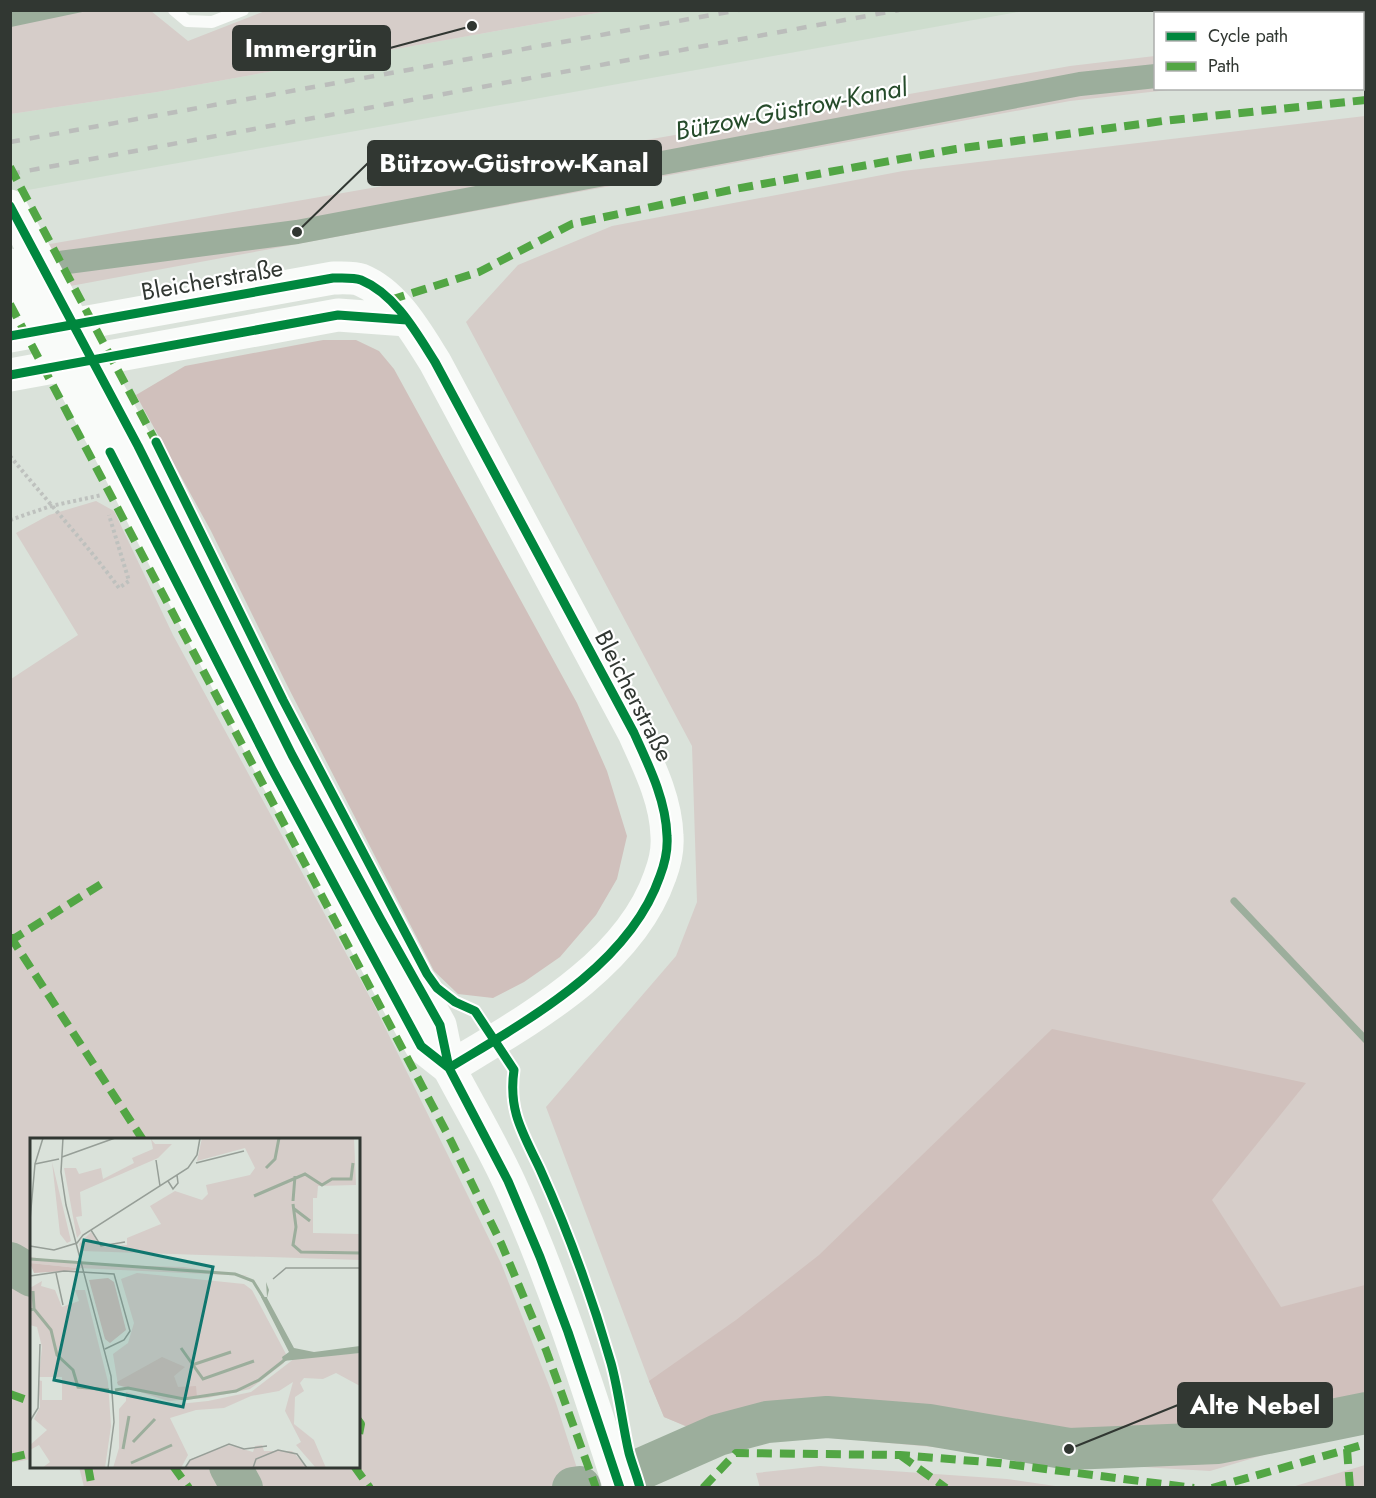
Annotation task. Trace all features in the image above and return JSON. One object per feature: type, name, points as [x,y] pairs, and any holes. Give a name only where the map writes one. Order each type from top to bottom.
[{"type":"main road","points":[[10,206],[124,449]]},
{"type":"main road","points":[[10,265],[124,449],[440,1025],[449,1068],[508,1181],[540,1257],[568,1332],[620,1488]]},
{"type":"main road","name":"Bleicherstraße","points":[[10,336],[333,278],[358,279],[376,288],[390,300],[407,320],[435,362],[634,733],[660,798],[668,837],[666,859],[654,895],[628,935],[594,970],[548,1005],[449,1068]]},
{"type":"main road","points":[[10,375],[338,315],[407,320]]},
{"type":"lane","points":[[174,10],[187,21],[212,22],[243,10]]},
{"type":"path","points":[[10,456],[51,506],[92,550],[119,588],[129,581],[103,494]]},
{"type":"path","points":[[10,520],[51,506],[109,491]]},
{"type":"shaded area","points":[[11,10],[87,10],[87,11],[11,27]]},
{"type":"shaded area","points":[[11,11],[151,11],[188,41],[265,11],[608,11],[157,92],[11,114]]},
{"type":"shaded area","points":[[608,11],[1024,11],[11,193],[11,114],[157,92]]},
{"type":"shaded area","points":[[1154,56],[1154,90],[1168,90],[1070,101],[11,297],[10,251],[1070,66]]},
{"type":"shaded area","points":[[1365,116],[1365,1425],[1210,1471],[1073,1463],[824,1437],[737,1442],[695,1430],[664,1417],[546,1107],[676,956],[697,902],[692,746],[466,322],[518,265],[612,226],[903,171]]},
{"type":"shaded area","points":[[323,340],[356,340],[379,351],[394,369],[577,703],[607,771],[627,836],[617,879],[596,915],[560,957],[524,982],[493,998],[458,994],[434,971],[287,685],[211,531],[136,395],[185,366]]},
{"type":"shaded area","points":[[96,501],[114,511],[173,635],[373,1003],[501,1263],[556,1403],[583,1487],[84,1487],[79,1468],[360,1468],[360,1138],[30,1138],[30,1459],[11,1463],[11,679],[78,635],[16,533],[49,515]]},
{"type":"shaded area","points":[[1052,1029],[1306,1083],[1212,1200],[1281,1307],[1365,1285],[1365,1407],[1219,1436],[1074,1441],[928,1418],[827,1412],[773,1414],[695,1430],[664,1417],[649,1381],[736,1320],[819,1255]]},
{"type":"shaded area","points":[[1365,1465],[1365,1487],[1292,1487]]},
{"type":"shaded area","points":[[820,1466],[1007,1479],[1062,1487],[760,1488],[756,1473]]},
{"type":"waterway","name":"Bützow-Güstrow-Kanal","points":[[29,267],[297,232],[1080,84],[1154,76]]},
{"type":"waterway","points":[[1234,901],[1366,1040]]},
{"type":"waterway","points":[[10,1263],[30,1275]]},
{"type":"waterway","points":[[643,1468],[718,1435],[767,1422],[827,1417],[929,1425],[1069,1449],[1218,1443],[1366,1413]]},
{"type":"waterway","points":[[231,1468],[242,1488]]},
{"type":"waterway","points":[[573,1488],[580,1487]]},
{"type":"railway","points":[[10,142],[739,10]]},
{"type":"railway","points":[[10,174],[899,10]]},
{"type":"marked path","points":[[390,300],[479,272],[572,224],[735,189],[956,149],[1163,121],[1366,100]]},
{"type":"marked path","points":[[10,167],[156,442]]},
{"type":"marked path","points":[[10,304],[451,1141],[501,1243],[546,1350],[596,1488]]},
{"type":"marked path","points":[[10,941],[106,881]]},
{"type":"marked path","points":[[10,936],[142,1138]]},
{"type":"marked path","points":[[10,1394],[30,1401]]},
{"type":"marked path","points":[[360,1423],[360,1429]]},
{"type":"marked path","points":[[1212,1488],[1366,1444]]},
{"type":"marked path","points":[[1347,1449],[1350,1488]]},
{"type":"marked path","points":[[10,1458],[30,1453]]},
{"type":"marked path","points":[[703,1488],[736,1453],[900,1455],[999,1463],[1194,1488]]},
{"type":"marked path","points":[[900,1455],[946,1488]]},
{"type":"marked path","points":[[88,1468],[92,1488]]},
{"type":"marked path","points":[[174,1468],[189,1488]]},
{"type":"marked path","points":[[355,1468],[370,1488]]},
{"type":"cycle path","points":[[10,206],[138,446],[292,755],[440,1025],[449,1068],[508,1181],[540,1257],[568,1332],[620,1488]]},
{"type":"cycle path","points":[[10,336],[333,278],[351,278],[361,280],[384,294],[404,315],[435,362],[634,733],[651,771],[664,809],[667,841],[662,871],[645,908],[625,937],[600,964],[541,1010],[449,1068]]},
{"type":"cycle path","points":[[10,375],[338,315],[407,320]]},
{"type":"cycle path","points":[[156,442],[283,700],[427,974],[437,988],[455,1002],[475,1011],[514,1070],[513,1098],[518,1121],[560,1216],[596,1314],[614,1374],[629,1453],[640,1488]]},
{"type":"cycle path","points":[[110,452],[272,769],[421,1046],[449,1068]]},
{"type":"place","name":"Immergrün","points":[[472,26]]},
{"type":"place","name":"Bützow-Güstrow-Kanal","points":[[297,232]]},
{"type":"place","name":"Alte Nebel","points":[[1069,1449]]}]
